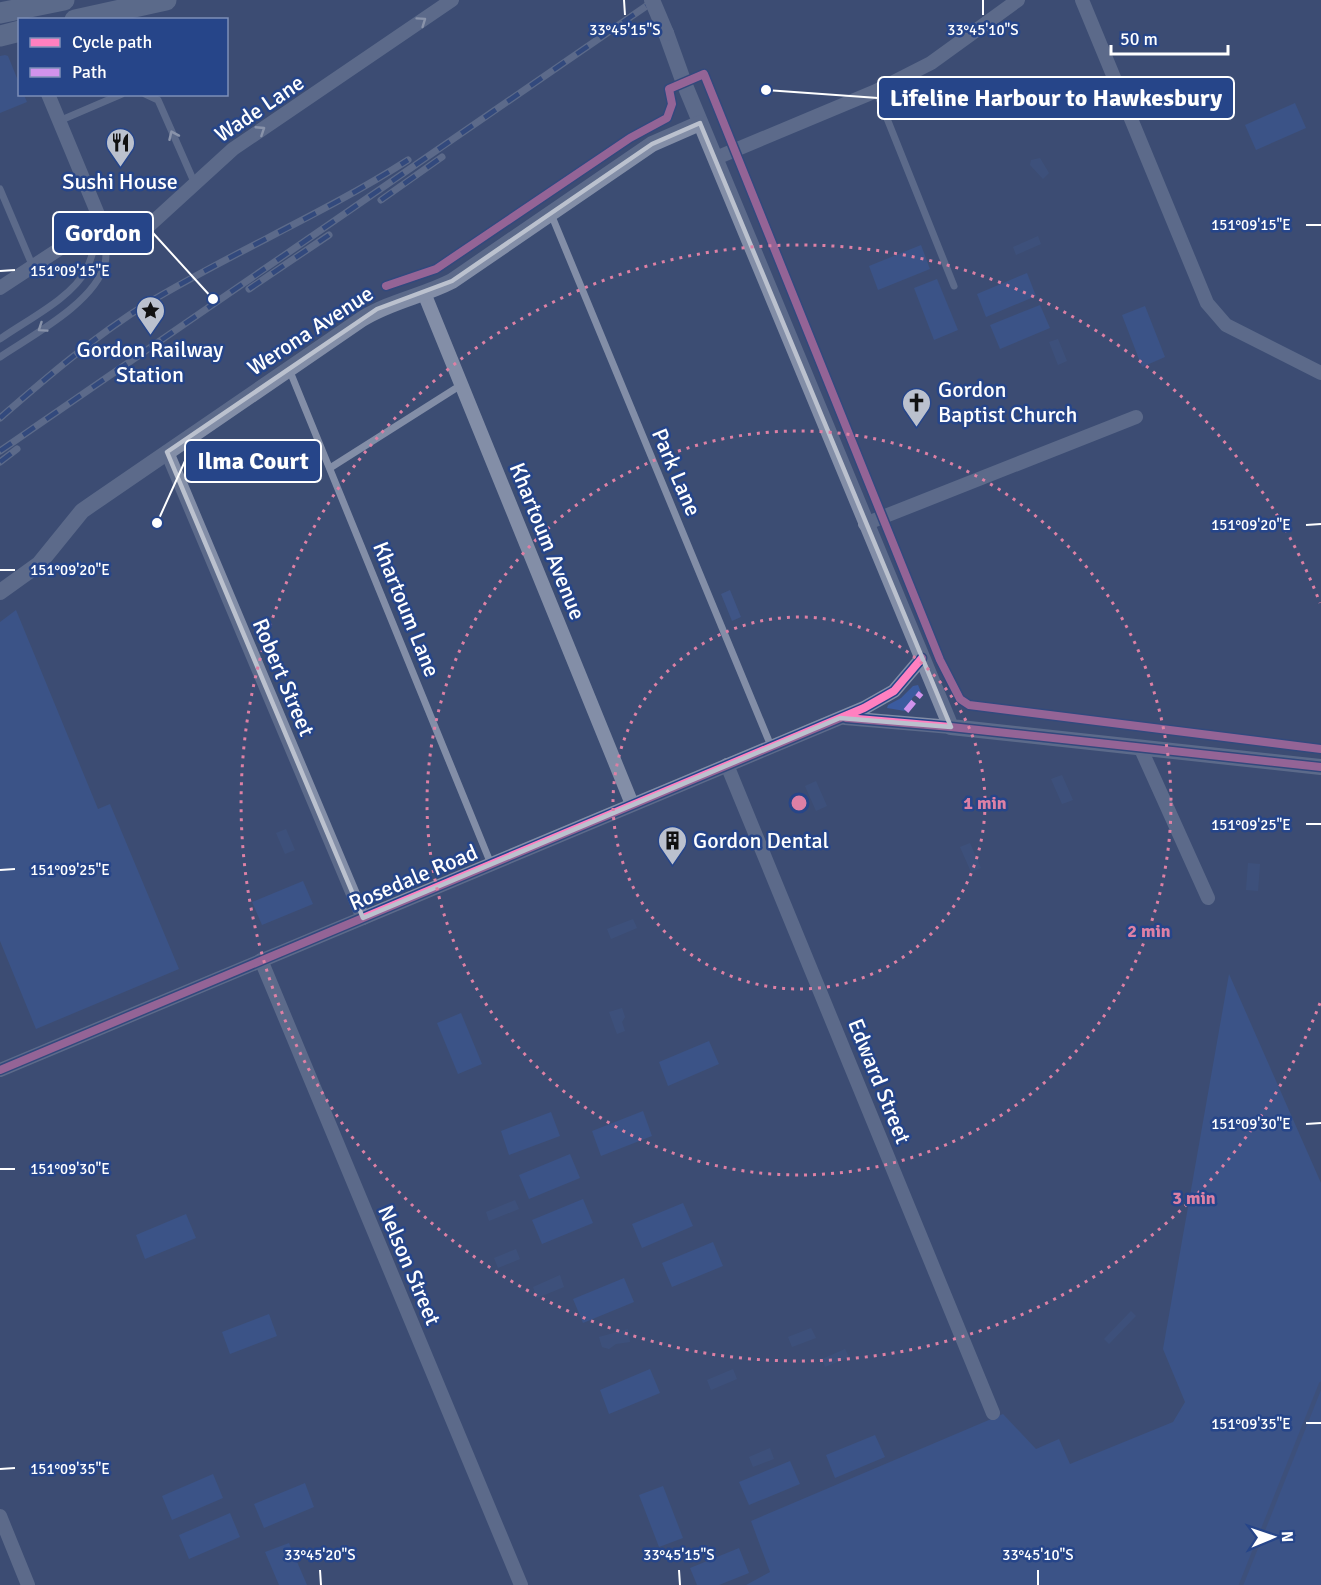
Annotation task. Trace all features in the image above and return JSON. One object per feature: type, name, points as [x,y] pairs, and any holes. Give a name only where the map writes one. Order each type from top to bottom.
[{"type":"highway","points":[[12,11],[63,0]]},
{"type":"highway","points":[[84,18],[166,0]]},
{"type":"highway","points":[[0,36],[18,32]]},
{"type":"street","name":"Wade Lane","points":[[102,224],[120,242],[130,243],[233,149],[452,0]]},
{"type":"street","points":[[652,0],[700,123],[951,727]]},
{"type":"street","points":[[716,158],[876,91],[931,63],[1018,0]]},
{"type":"street","points":[[1082,0],[1207,303],[1226,325],[1321,373]]},
{"type":"street","points":[[0,288],[102,224],[49,96]]},
{"type":"street","name":"Werona Avenue","points":[[0,592],[47,556],[82,511],[377,309],[452,281],[652,144],[700,123]]},
{"type":"street","name":"Khartoum Avenue","points":[[424,293],[632,804]]},
{"type":"street","points":[[866,524],[1136,417]]},
{"type":"street","name":"Robert Street","points":[[167,452],[363,918]]},
{"type":"street","name":"Rosedale Road","points":[[0,1070],[840,718],[894,691],[922,658]]},
{"type":"street","name":"Rosedale Road","points":[[840,718],[951,727],[1321,767]]},
{"type":"street","points":[[1140,747],[1208,898]]},
{"type":"street","name":"Edward Street","points":[[728,765],[993,1413]]},
{"type":"street","name":"Nelson Street","points":[[261,960],[521,1585]]},
{"type":"street","points":[[0,1516],[28,1585]]},
{"type":"lane","points":[[876,91],[954,286]]},
{"type":"lane","points":[[59,121],[117,96]]},
{"type":"lane","points":[[149,96],[158,100],[195,184]]},
{"type":"lane","points":[[0,189],[33,267]]},
{"type":"lane","name":"Park Lane","points":[[550,212],[771,746]]},
{"type":"lane","points":[[0,339],[63,296],[80,279],[86,271],[102,224]]},
{"type":"lane","points":[[0,357],[64,313],[94,285],[105,263],[102,224]]},
{"type":"lane","name":"Khartoum Lane","points":[[289,368],[491,864]]},
{"type":"lane","points":[[330,468],[461,385]]},
{"type":"highlighted area","points":[[700,123],[951,727],[840,718],[363,918],[167,452],[377,309],[452,281],[652,144]]},
{"type":"shaded area","points":[[0,56],[8,56],[18,81],[18,96],[24,96],[27,102],[0,113]]},
{"type":"shaded area","points":[[1295,103],[1306,128],[1256,150],[1245,125]]},
{"type":"shaded area","points":[[1040,158],[1049,173],[1043,179],[1030,165],[1031,160]]},
{"type":"shaded area","points":[[1038,236],[1041,244],[1016,255],[1013,247]]},
{"type":"shaded area","points":[[921,245],[930,269],[878,290],[869,266]]},
{"type":"shaded area","points":[[1027,273],[1036,296],[986,317],[977,294]]},
{"type":"shaded area","points":[[937,279],[958,330],[934,340],[914,288]]},
{"type":"shaded area","points":[[1040,305],[1050,328],[1000,349],[990,325]]},
{"type":"shaded area","points":[[1145,306],[1165,357],[1142,367],[1122,315]]},
{"type":"shaded area","points":[[1058,339],[1067,361],[1058,365],[1049,342]]},
{"type":"shaded area","points":[[730,590],[741,617],[732,621],[721,594]]},
{"type":"shaded area","points":[[16,610],[98,809],[110,804],[179,969],[36,1029],[0,941],[0,622]]},
{"type":"shaded area","points":[[918,685],[921,692],[913,697],[905,711],[887,708],[913,686]]},
{"type":"shaded area","points":[[1062,775],[1073,800],[1062,804],[1051,779]]},
{"type":"shaded area","points":[[816,781],[827,806],[816,811],[805,786]]},
{"type":"shaded area","points":[[286,829],[295,850],[285,854],[276,833]]},
{"type":"shaded area","points":[[970,843],[981,868],[971,872],[960,847]]},
{"type":"shaded area","points":[[1248,863],[1260,864],[1258,891],[1246,890]]},
{"type":"shaded area","points":[[303,881],[313,904],[262,925],[252,902]]},
{"type":"shaded area","points":[[633,919],[637,928],[611,939],[607,929]]},
{"type":"shaded area","points":[[1229,974],[1321,1183],[1321,1585],[746,1585],[770,1572],[751,1521],[1003,1414],[1036,1449],[1059,1439],[1070,1464],[1173,1422],[1185,1402],[1163,1349]]},
{"type":"shaded area","points":[[622,1008],[625,1017],[622,1022],[625,1031],[617,1034],[609,1012]]},
{"type":"shaded area","points":[[461,1013],[482,1064],[458,1074],[437,1023]]},
{"type":"shaded area","points":[[709,1041],[719,1064],[668,1086],[659,1062]]},
{"type":"shaded area","points":[[643,1111],[652,1136],[601,1156],[592,1131]]},
{"type":"shaded area","points":[[551,1112],[560,1136],[509,1155],[501,1131]]},
{"type":"shaded area","points":[[570,1154],[580,1178],[529,1199],[519,1175]]},
{"type":"shaded area","points":[[583,1199],[593,1223],[542,1244],[532,1220]]},
{"type":"shaded area","points":[[515,1200],[519,1209],[489,1221],[486,1212]]},
{"type":"shaded area","points":[[683,1203],[693,1226],[642,1248],[632,1224]]},
{"type":"shaded area","points":[[186,1214],[196,1238],[145,1259],[136,1235]]},
{"type":"shaded area","points":[[713,1242],[723,1266],[672,1287],[662,1263]]},
{"type":"shaded area","points":[[516,1249],[520,1259],[498,1268],[494,1258]]},
{"type":"shaded area","points":[[560,1275],[564,1287],[537,1298],[533,1287]]},
{"type":"shaded area","points":[[624,1278],[634,1302],[583,1323],[573,1299]]},
{"type":"shaded area","points":[[1131,1311],[1136,1316],[1109,1344],[1104,1339]]},
{"type":"shaded area","points":[[269,1314],[277,1336],[230,1354],[222,1332]]},
{"type":"shaded area","points":[[811,1328],[816,1338],[792,1347],[788,1337]]},
{"type":"shaded area","points":[[628,1329],[630,1342],[616,1344],[609,1349],[602,1347],[599,1337]]},
{"type":"shaded area","points":[[845,1349],[849,1357],[825,1367],[822,1359]]},
{"type":"shaded area","points":[[650,1369],[660,1393],[609,1414],[600,1390]]},
{"type":"shaded area","points":[[733,1369],[737,1379],[711,1390],[707,1380]]},
{"type":"shaded area","points":[[875,1435],[885,1457],[835,1478],[826,1455]]},
{"type":"shaded area","points":[[770,1448],[774,1459],[753,1467],[749,1457]]},
{"type":"shaded area","points":[[790,1461],[800,1484],[749,1505],[739,1482]]},
{"type":"shaded area","points":[[213,1474],[223,1498],[172,1520],[162,1496]]},
{"type":"shaded area","points":[[305,1483],[314,1507],[264,1528],[254,1504]]},
{"type":"shaded area","points":[[663,1486],[683,1538],[659,1547],[639,1495]]},
{"type":"shaded area","points":[[230,1513],[240,1537],[189,1559],[179,1535]]},
{"type":"shaded area","points":[[289,1543],[307,1585],[279,1585],[265,1552]]},
{"type":"shaded area","points":[[739,1548],[749,1573],[719,1585],[697,1585],[690,1568]]},
{"type":"waterway","points":[[1241,1585],[1321,1384]]},
{"type":"railway","points":[[0,451],[655,0]]},
{"type":"railway","points":[[381,200],[442,157]]},
{"type":"railway","points":[[0,418],[90,343],[148,303],[344,198],[408,160]]},
{"type":"railway","points":[[249,289],[329,235]]},
{"type":"railway","points":[[0,462],[17,449]]},
{"type":"marked path","points":[[906,711],[921,693]]},
{"type":"cycle path","points":[[386,286],[436,269],[630,138],[667,118],[672,104],[669,89],[704,74],[940,660],[960,699],[969,705],[1321,749]]},
{"type":"cycle path","points":[[0,1070],[864,708],[894,691],[922,658]]},
{"type":"cycle path","points":[[846,718],[951,727],[1321,767]]},
{"type":"place","name":"Lifeline Harbour to Hawkesbury","points":[[766,90]]},
{"type":"place","name":"Sushi House","points":[[120,168]]},
{"type":"place","name":"Gordon","points":[[213,299]]},
{"type":"place","name":"Gordon Railway Station","points":[[150,336]]},
{"type":"place","name":"Gordon Baptist Church","points":[[917,428]]},
{"type":"place","name":"Ilma Court","points":[[157,523]]},
{"type":"place","name":"Gordon Dental","points":[[672,866]]}]
